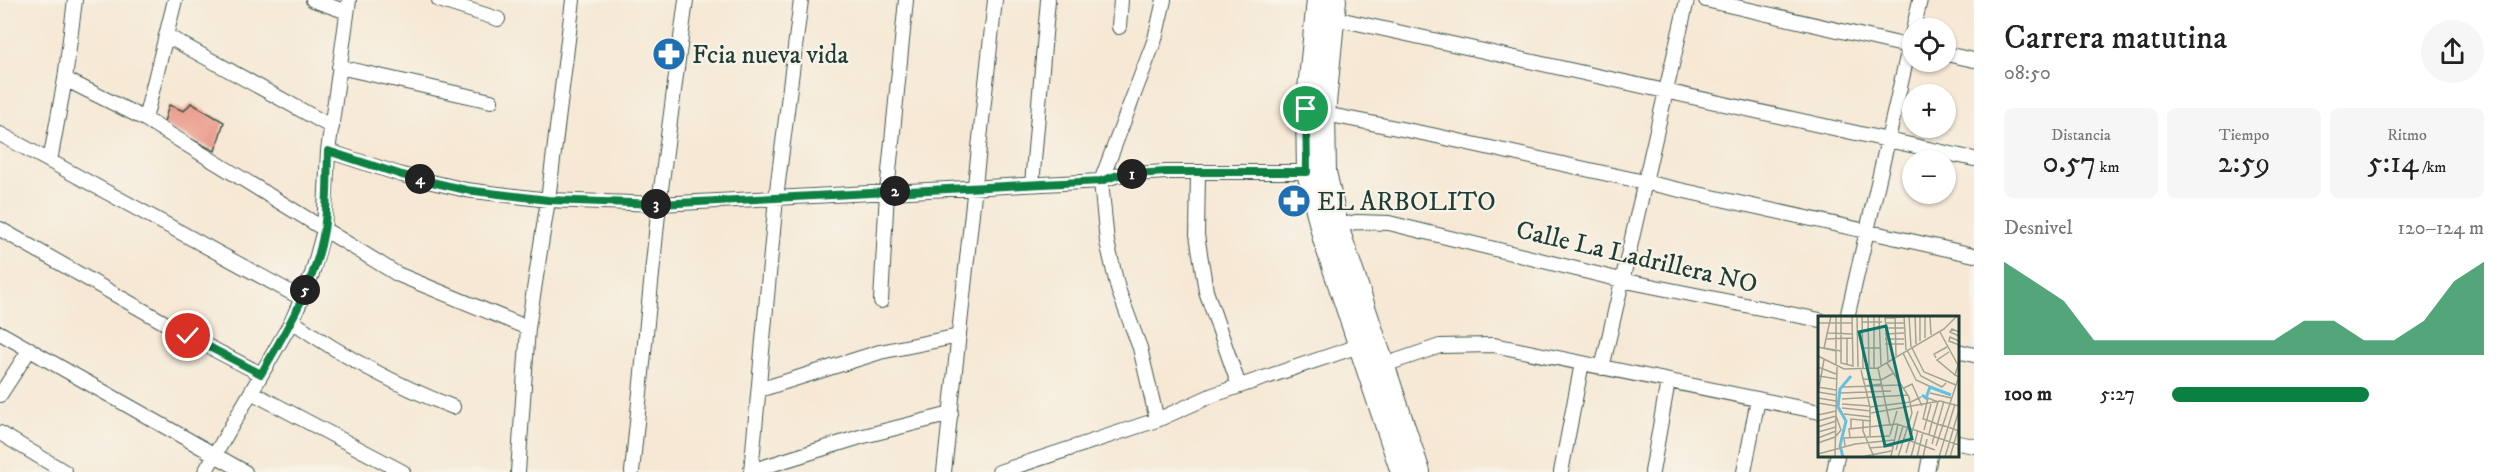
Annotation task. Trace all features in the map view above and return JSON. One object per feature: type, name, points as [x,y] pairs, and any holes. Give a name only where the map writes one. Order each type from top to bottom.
[{"type":"street","points":[[50,160],[66,79],[75,0]]},
{"type":"street","points":[[145,119],[175,0]]},
{"type":"street","points":[[205,472],[217,456],[292,321],[312,274],[324,230],[328,151],[348,6],[314,0]]},
{"type":"street","points":[[439,0],[498,19]]},
{"type":"street","points":[[518,472],[528,328],[548,200],[573,0]]},
{"type":"street","points":[[632,472],[659,204],[686,0]]},
{"type":"street","points":[[801,0],[776,198],[751,472],[860,437],[951,414]]},
{"type":"street","points":[[881,301],[887,192],[906,0]]},
{"type":"street","points":[[945,472],[995,0]]},
{"type":"street","points":[[1032,184],[1048,0]]},
{"type":"street","points":[[1119,27],[1121,0]]},
{"type":"street","points":[[1157,420],[1140,348],[1118,289],[1109,251],[1101,181],[1155,39],[1164,0]]},
{"type":"street","points":[[1317,0],[1306,109],[1307,172],[1323,239],[1401,472]]},
{"type":"street","points":[[1602,368],[1687,0]]},
{"type":"street","points":[[1706,0],[1902,44]]},
{"type":"street","points":[[1916,18],[1920,0]]},
{"type":"street","points":[[1420,472],[1338,226],[1326,172],[1325,114],[1335,9],[1665,91],[1974,159]]},
{"type":"street","points":[[167,36],[332,127]]},
{"type":"street","points":[[1956,56],[1974,60]]},
{"type":"street","points":[[339,68],[490,101]]},
{"type":"street","points":[[1847,316],[1904,72]]},
{"type":"street","points":[[66,79],[145,119],[397,274],[528,328]]},
{"type":"street","points":[[1325,114],[1974,255]]},
{"type":"street","points":[[0,134],[301,298]]},
{"type":"street","points":[[328,151],[402,175],[466,190],[548,200],[659,204],[1101,181],[1118,175],[1166,172],[1307,172]]},
{"type":"street","points":[[1198,172],[1197,235],[1206,291],[1239,386]]},
{"type":"street","name":"Calle La Ladrillera NO","points":[[1338,226],[1356,222],[1389,223],[1621,280],[1818,320]]},
{"type":"street","points":[[0,229],[188,336],[261,374]]},
{"type":"street","points":[[292,321],[341,353],[418,393],[453,407]]},
{"type":"street","points":[[0,333],[245,472]]},
{"type":"street","points":[[759,390],[879,352],[959,336]]},
{"type":"street","points":[[1384,365],[1440,346],[1494,345],[1818,412]]},
{"type":"street","points":[[999,472],[1157,420],[1213,395],[1359,346]]},
{"type":"street","points":[[0,395],[30,350]]},
{"type":"street","points":[[1959,351],[1974,355]]},
{"type":"street","points":[[1561,472],[1582,363]]},
{"type":"street","points":[[1652,472],[1668,381]]},
{"type":"street","points":[[251,392],[403,472]]},
{"type":"street","points":[[1744,472],[1758,399]]},
{"type":"street","points":[[0,433],[65,472]]},
{"type":"street","points":[[1959,443],[1974,446]]},
{"type":"street","points":[[1834,472],[1837,457]]},
{"type":"street","points":[[1927,472],[1930,457]]},
{"type":"building","points":[[191,103],[224,122],[215,151],[163,125],[169,105],[184,111]]},
{"type":"place","name":"Fcia nueva vida","points":[[669,54]]},
{"type":"place","name":"EL ARBOLITO","points":[[1294,201]]},
{"type":"route","points":[[188,336],[261,374],[292,321],[312,274],[324,230],[328,151],[402,175],[466,190],[548,200],[659,204],[1101,181],[1118,175],[1166,172],[1307,172],[1306,109]]}]
